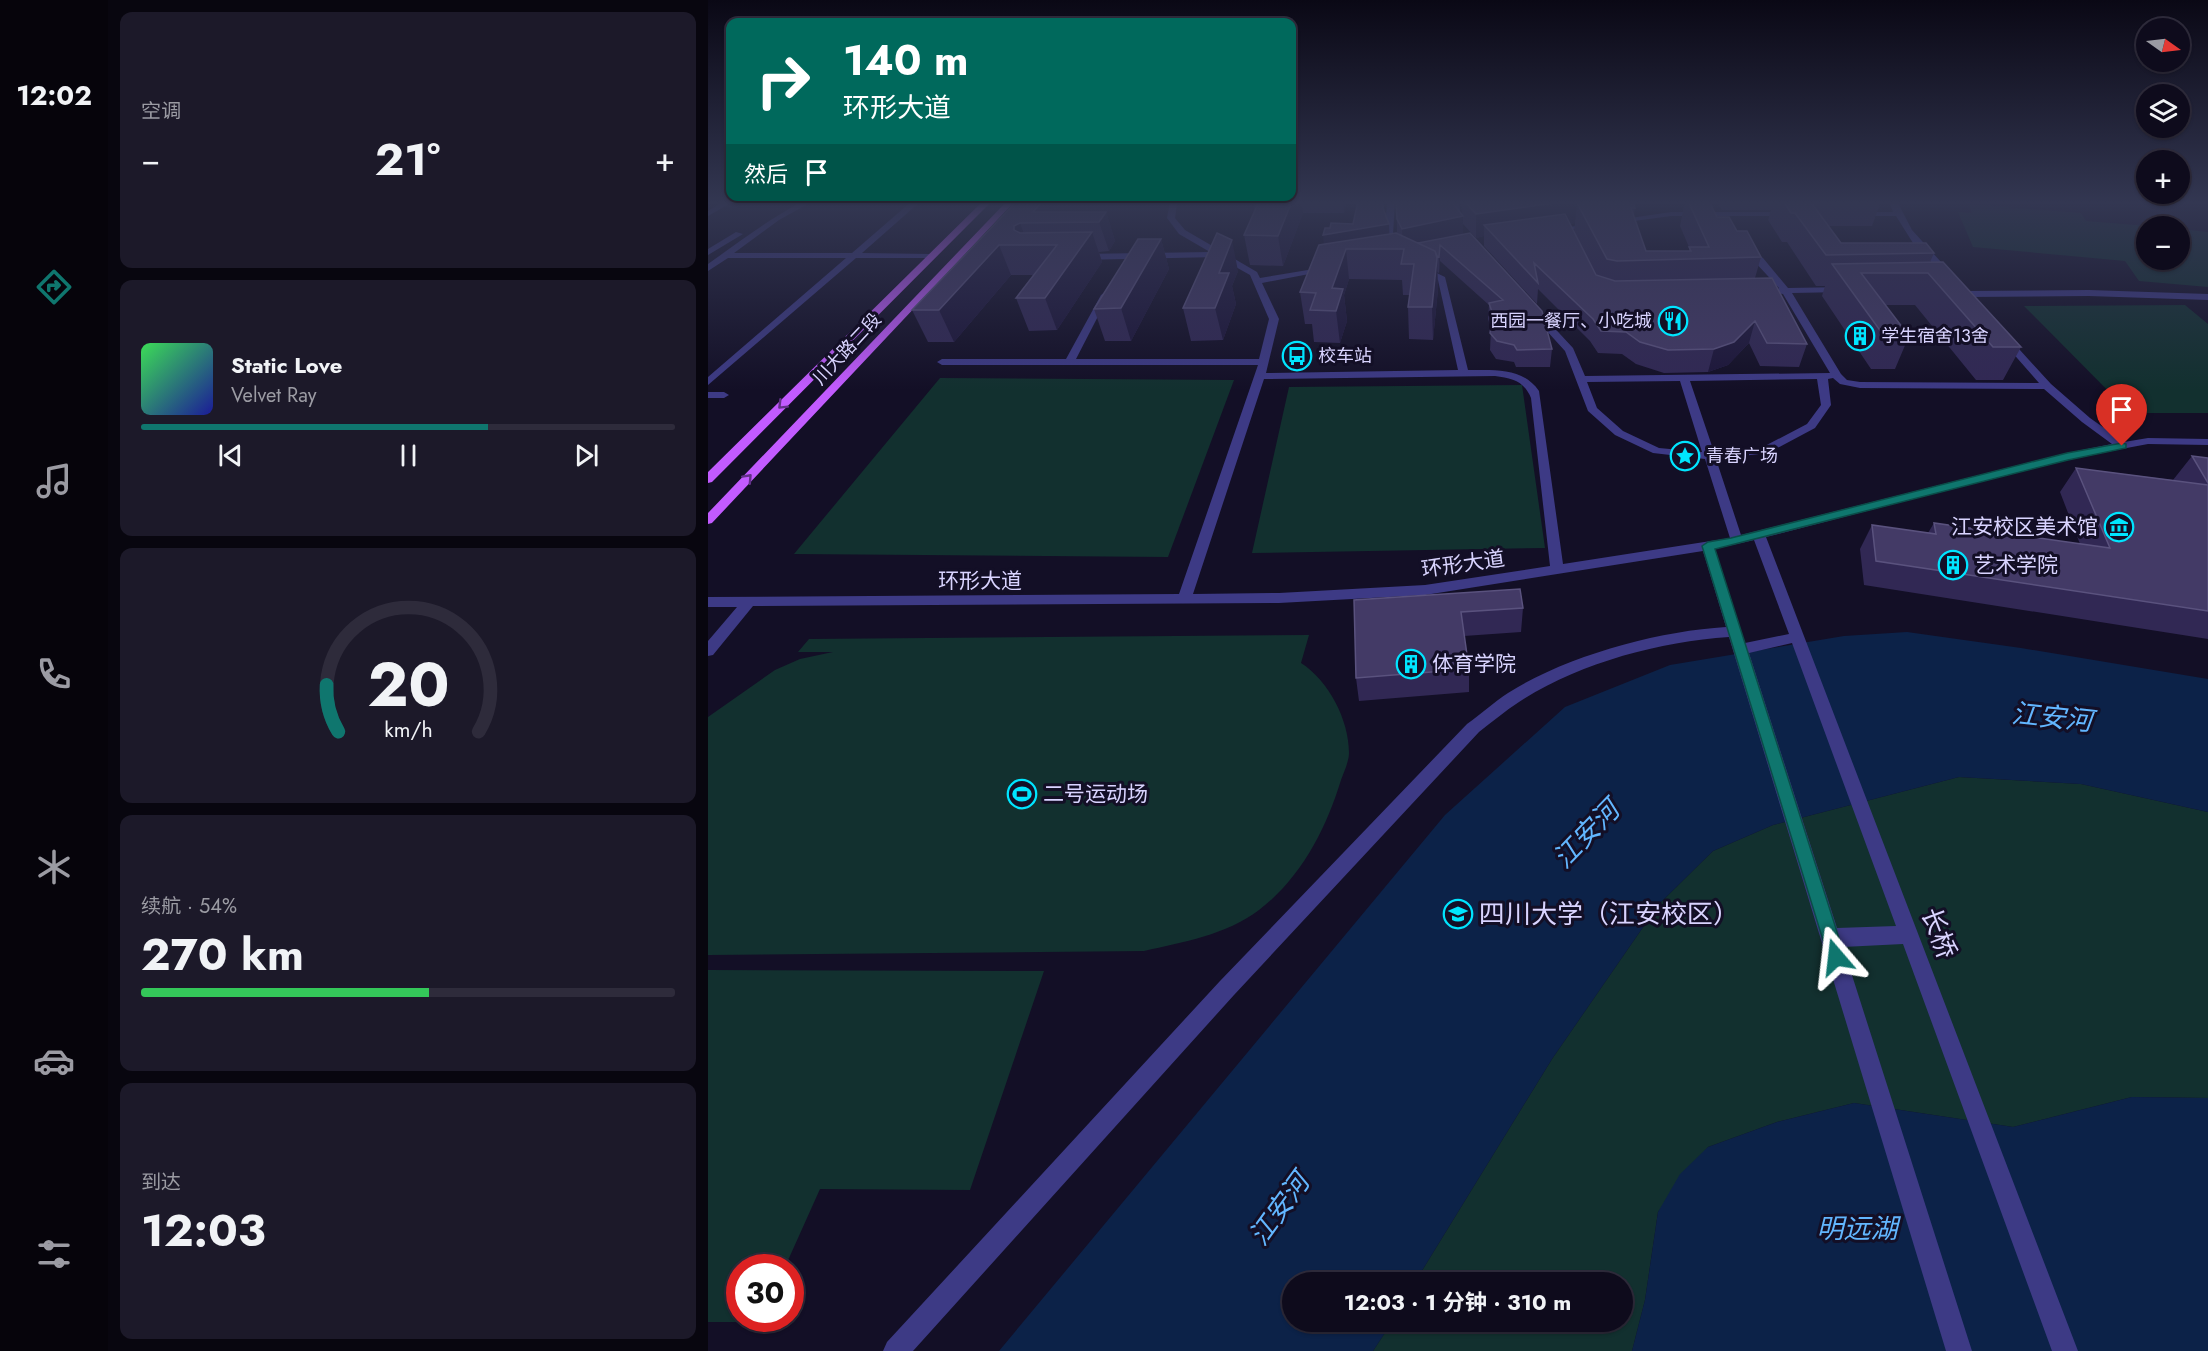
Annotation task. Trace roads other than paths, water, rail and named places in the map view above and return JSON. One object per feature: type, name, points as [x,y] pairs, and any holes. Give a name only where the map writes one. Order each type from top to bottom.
[{"type":"main road","name":"川大路二段","points":[[708,479],[924,264]]},
{"type":"main road","name":"川大路二段","points":[[708,520],[951,264]]},
{"type":"street","points":[[708,382],[845,264]]},
{"type":"street","points":[[1184,599],[1260,376],[1274,320],[1254,274],[1238,264]]},
{"type":"street","points":[[1764,264],[1786,290],[1837,376],[1844,382],[1860,385],[2047,386]]},
{"type":"street","points":[[1937,264],[1973,303]]},
{"type":"street","points":[[1416,266],[1443,279],[1464,373]]},
{"type":"street","points":[[1257,281],[1340,268]]},
{"type":"street","points":[[1070,360],[1110,287]]},
{"type":"street","points":[[1959,287],[2208,297]]},
{"type":"street","points":[[1774,291],[1856,289]]},
{"type":"street","points":[[1525,301],[1570,350],[1592,409],[1619,433],[1657,451],[1709,456],[1764,451],[1811,426],[1826,405],[1825,384],[1821,376]]},
{"type":"street","points":[[2003,336],[2047,386],[2086,420],[2122,446]]},
{"type":"street","points":[[942,362],[1070,360],[1263,362]]},
{"type":"street","points":[[1260,376],[1464,373],[1508,375],[1525,380],[1533,389],[1557,570]]},
{"type":"street","points":[[1581,379],[1837,376]]},
{"type":"street","points":[[1684,378],[1737,541]]},
{"type":"street","points":[[708,395],[724,395]]},
{"type":"street","name":"环形大道","points":[[708,602],[1279,598],[1425,590],[1737,541],[2067,456],[2148,441],[2208,442]]},
{"type":"street","name":"长桥","points":[[1759,535],[2065,1351]]},
{"type":"street","points":[[1708,546],[1959,1351]]},
{"type":"street","points":[[708,651],[749,602]]},
{"type":"street","points":[[896,1351],[1227,988],[1473,728],[1514,697],[1569,669],[1634,648],[1700,634],[1739,645],[1798,640]]},
{"type":"street","points":[[1830,938],[1909,934]]},
{"type":"water","name":"江安河","points":[[1907,632],[2208,679],[2208,812],[2081,784],[1959,777],[1773,825],[1713,851],[1659,904],[1552,1059],[1421,1272],[1282,1272],[1282,1332],[1385,1332],[1373,1351],[999,1351],[1445,815],[1565,707],[1670,665],[1844,636]]},
{"type":"water","name":"明远湖","points":[[2132,1097],[2208,1098],[2208,1351],[1632,1351],[1645,1300],[1658,1212],[1680,1174],[1708,1147],[1777,1122],[1854,1103],[2013,1127]]},
{"type":"place","name":"西园一餐厅、小吃城","points":[[1673,321]]},
{"type":"place","name":"学生宿舍13舍","points":[[1860,336]]},
{"type":"place","name":"校车站","points":[[1297,356]]},
{"type":"place","name":"青春广场","points":[[1685,456]]},
{"type":"place","name":"江安校区美术馆","points":[[2119,527]]},
{"type":"place","name":"艺术学院","points":[[1953,565]]},
{"type":"place","name":"体育学院","points":[[1411,664]]},
{"type":"place","name":"二号运动场","points":[[1022,794]]},
{"type":"place","name":"四川大学（江安校区）","points":[[1458,914]]}]
